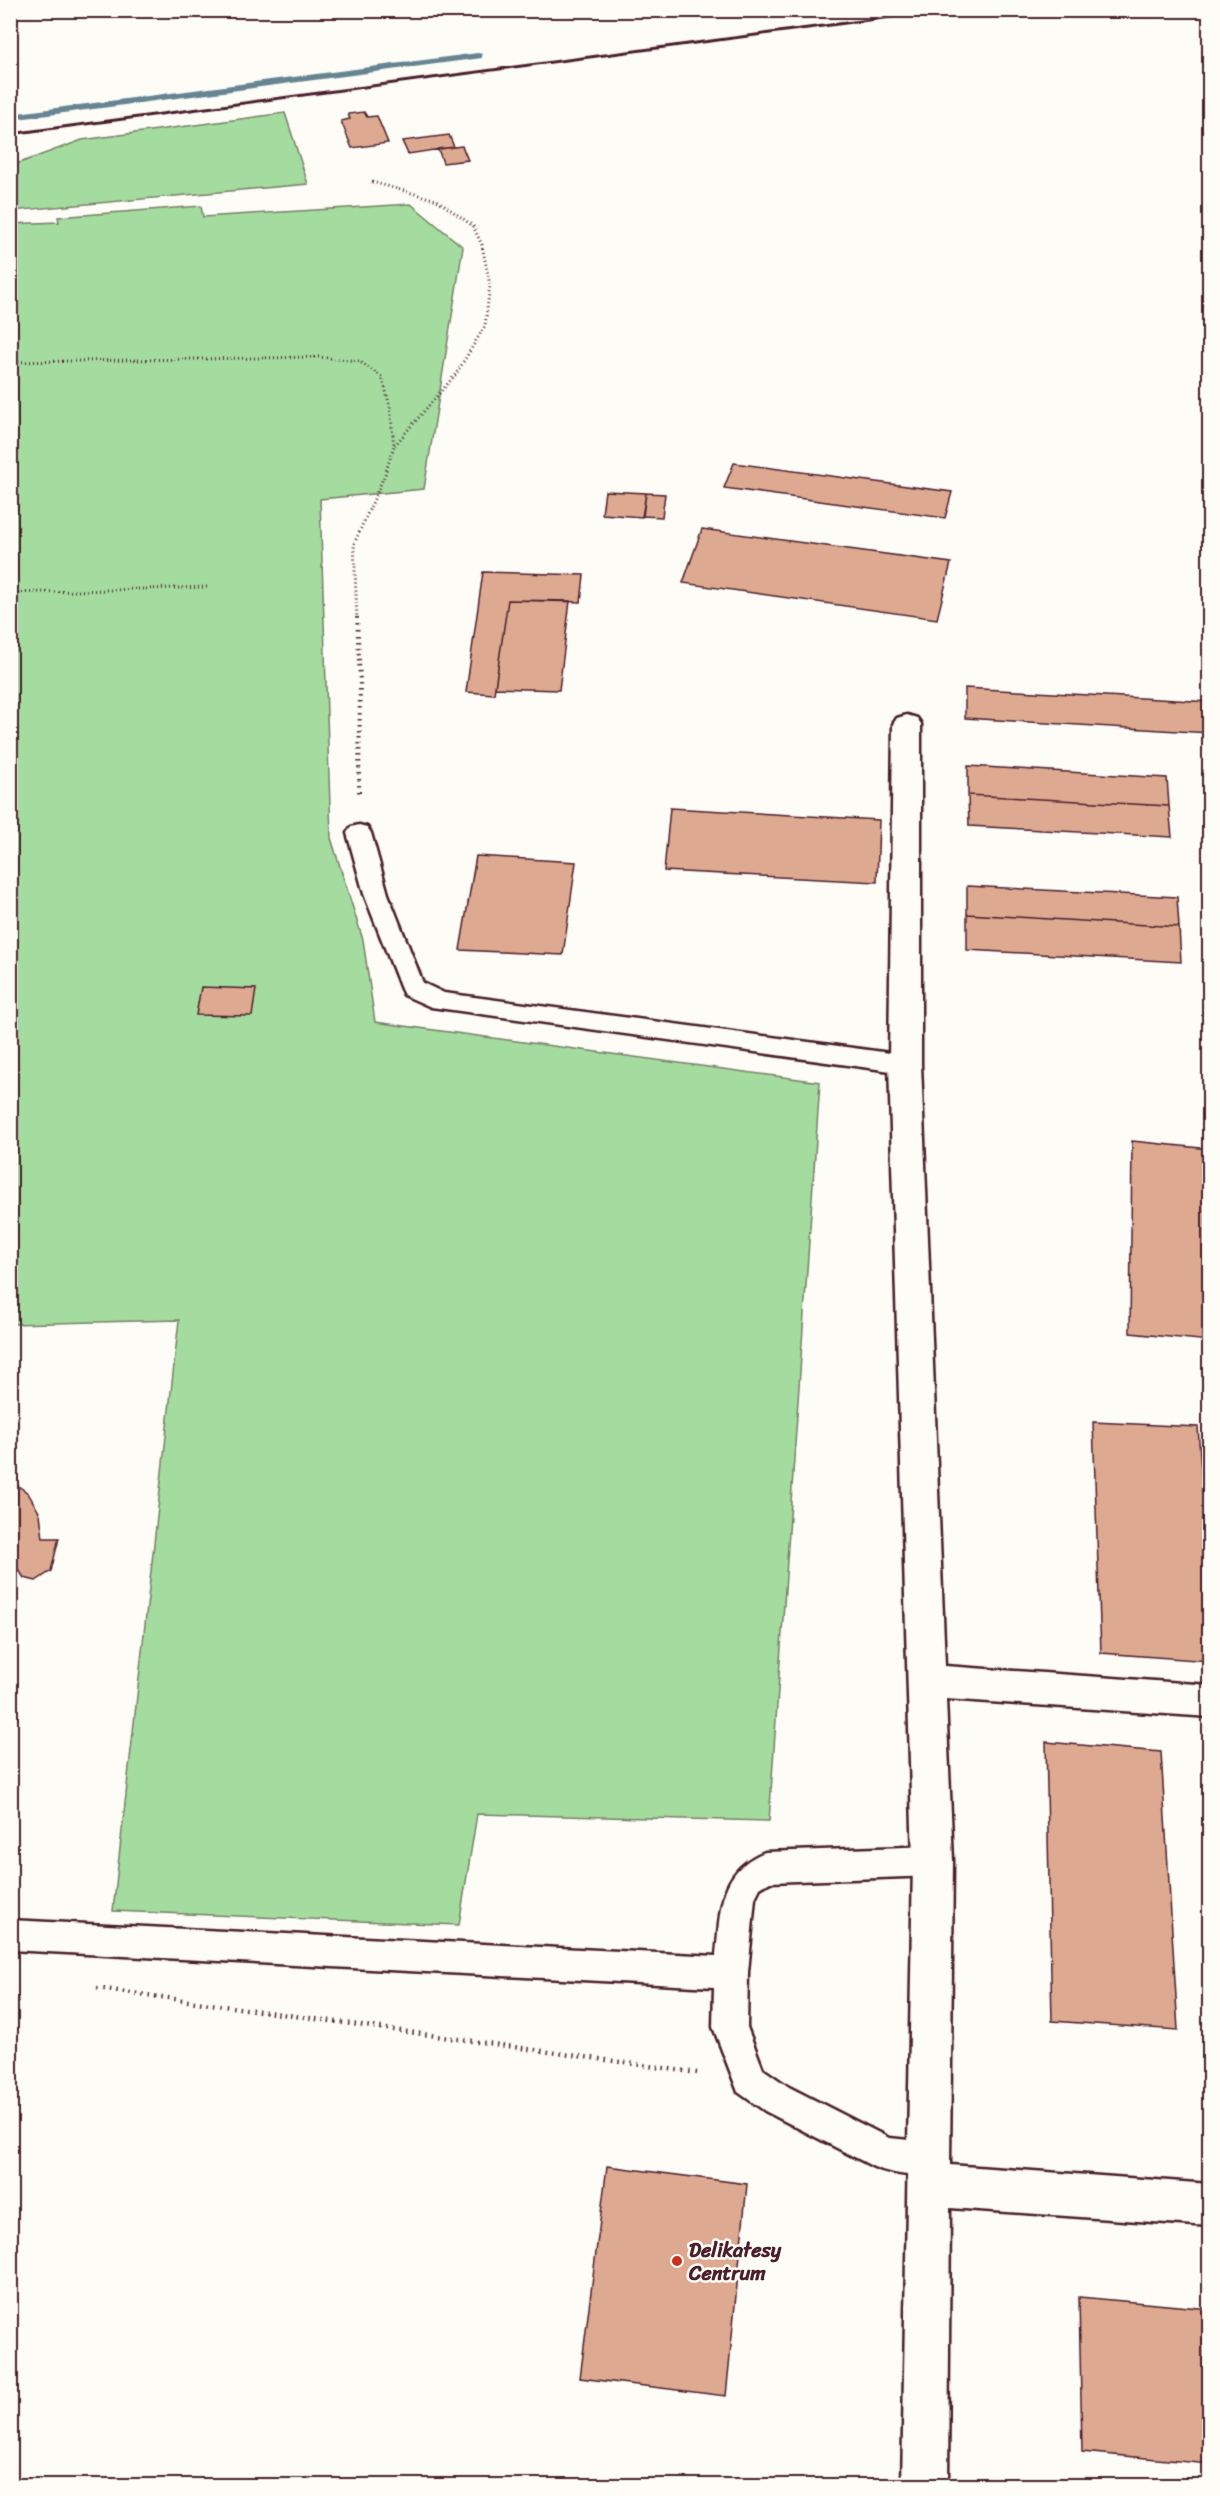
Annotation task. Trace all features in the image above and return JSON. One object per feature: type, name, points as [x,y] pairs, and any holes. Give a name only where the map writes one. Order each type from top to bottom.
[{"type":"street","points":[[908,724],[905,1064],[933,1861],[926,2486]]},
{"type":"street","points":[[927,1681],[1209,1701]]},
{"type":"street","points":[[929,2172],[1209,2205]]},
{"type":"lane","points":[[359,833],[376,894],[413,989],[440,1001],[905,1064]]},
{"type":"lane","points":[[929,2172],[886,2155],[777,2099],[750,2080],[730,2027],[730,1972],[739,1895],[749,1878],[765,1867],[933,1861]]},
{"type":"lane","points":[[10,1935],[730,1972]]},
{"type":"path","points":[[359,833],[360,680],[354,544],[385,474],[394,446],[456,374],[485,326],[490,285],[482,245],[473,226],[437,200],[372,182]]},
{"type":"path","points":[[10,362],[255,357],[318,357],[359,361],[382,377],[390,406],[394,446]]},
{"type":"path","points":[[10,593],[208,587]]},
{"type":"path","points":[[10,1624],[10,1687]]},
{"type":"path","points":[[93,1988],[750,2080]]},
{"type":"green space","points":[[285,113],[308,184],[11,211],[11,166],[82,140]]},
{"type":"green space","points":[[411,204],[463,247],[424,489],[320,499],[331,838],[363,940],[375,1022],[820,1082],[769,1821],[477,1814],[459,1925],[113,1911],[179,1320],[11,1324],[10,224],[59,222],[58,217],[201,206],[203,217]]},
{"type":"building","points":[[364,112],[367,117],[377,116],[388,143],[352,148],[341,121],[350,119],[348,114]]},
{"type":"building","points":[[449,135],[454,147],[408,154],[402,141]]},
{"type":"building","points":[[462,146],[468,160],[443,163],[438,149]]},
{"type":"building","points":[[734,463],[952,492],[945,518],[724,488]]},
{"type":"building","points":[[605,491],[646,493],[642,517],[602,514]]},
{"type":"building","points":[[646,493],[665,494],[662,517],[643,516]]},
{"type":"building","points":[[702,529],[951,563],[937,619],[683,583]]},
{"type":"building","points":[[483,572],[584,575],[581,602],[508,600],[494,694],[466,692]]},
{"type":"building","points":[[508,600],[570,601],[559,690],[495,688]]},
{"type":"building","points":[[965,688],[1210,702],[1210,733],[965,718]]},
{"type":"building","points":[[968,766],[1167,778],[1169,806],[968,795]]},
{"type":"building","points":[[968,795],[1169,806],[1172,837],[969,826]]},
{"type":"building","points":[[670,808],[879,820],[877,882],[664,871]]},
{"type":"building","points":[[476,856],[576,862],[563,955],[460,950]]},
{"type":"building","points":[[967,886],[1177,897],[1179,927],[967,914]]},
{"type":"building","points":[[967,914],[1179,927],[1181,962],[967,950]]},
{"type":"building","points":[[201,987],[256,989],[252,1016],[196,1015]]},
{"type":"building","points":[[1132,1141],[1210,1149],[1210,1341],[1130,1333]]},
{"type":"building","points":[[1093,1422],[1198,1427],[1210,1601],[1210,1661],[1101,1653]]},
{"type":"building","points":[[10,1480],[28,1493],[40,1514],[43,1538],[59,1538],[51,1571],[36,1581],[24,1578],[19,1570],[10,1570]]},
{"type":"building","points":[[1046,1742],[1161,1752],[1178,2030],[1052,2021]]},
{"type":"building","points":[[607,2166],[747,2184],[726,2396],[580,2378]]},
{"type":"building","points":[[1079,2297],[1210,2309],[1210,2464],[1082,2452]]},
{"type":"waterway","points":[[10,117],[478,56]]},
{"type":"railway","points":[[10,134],[944,10]]},
{"type":"place","name":"Delikatesy Centrum","points":[[677,2261]]}]
